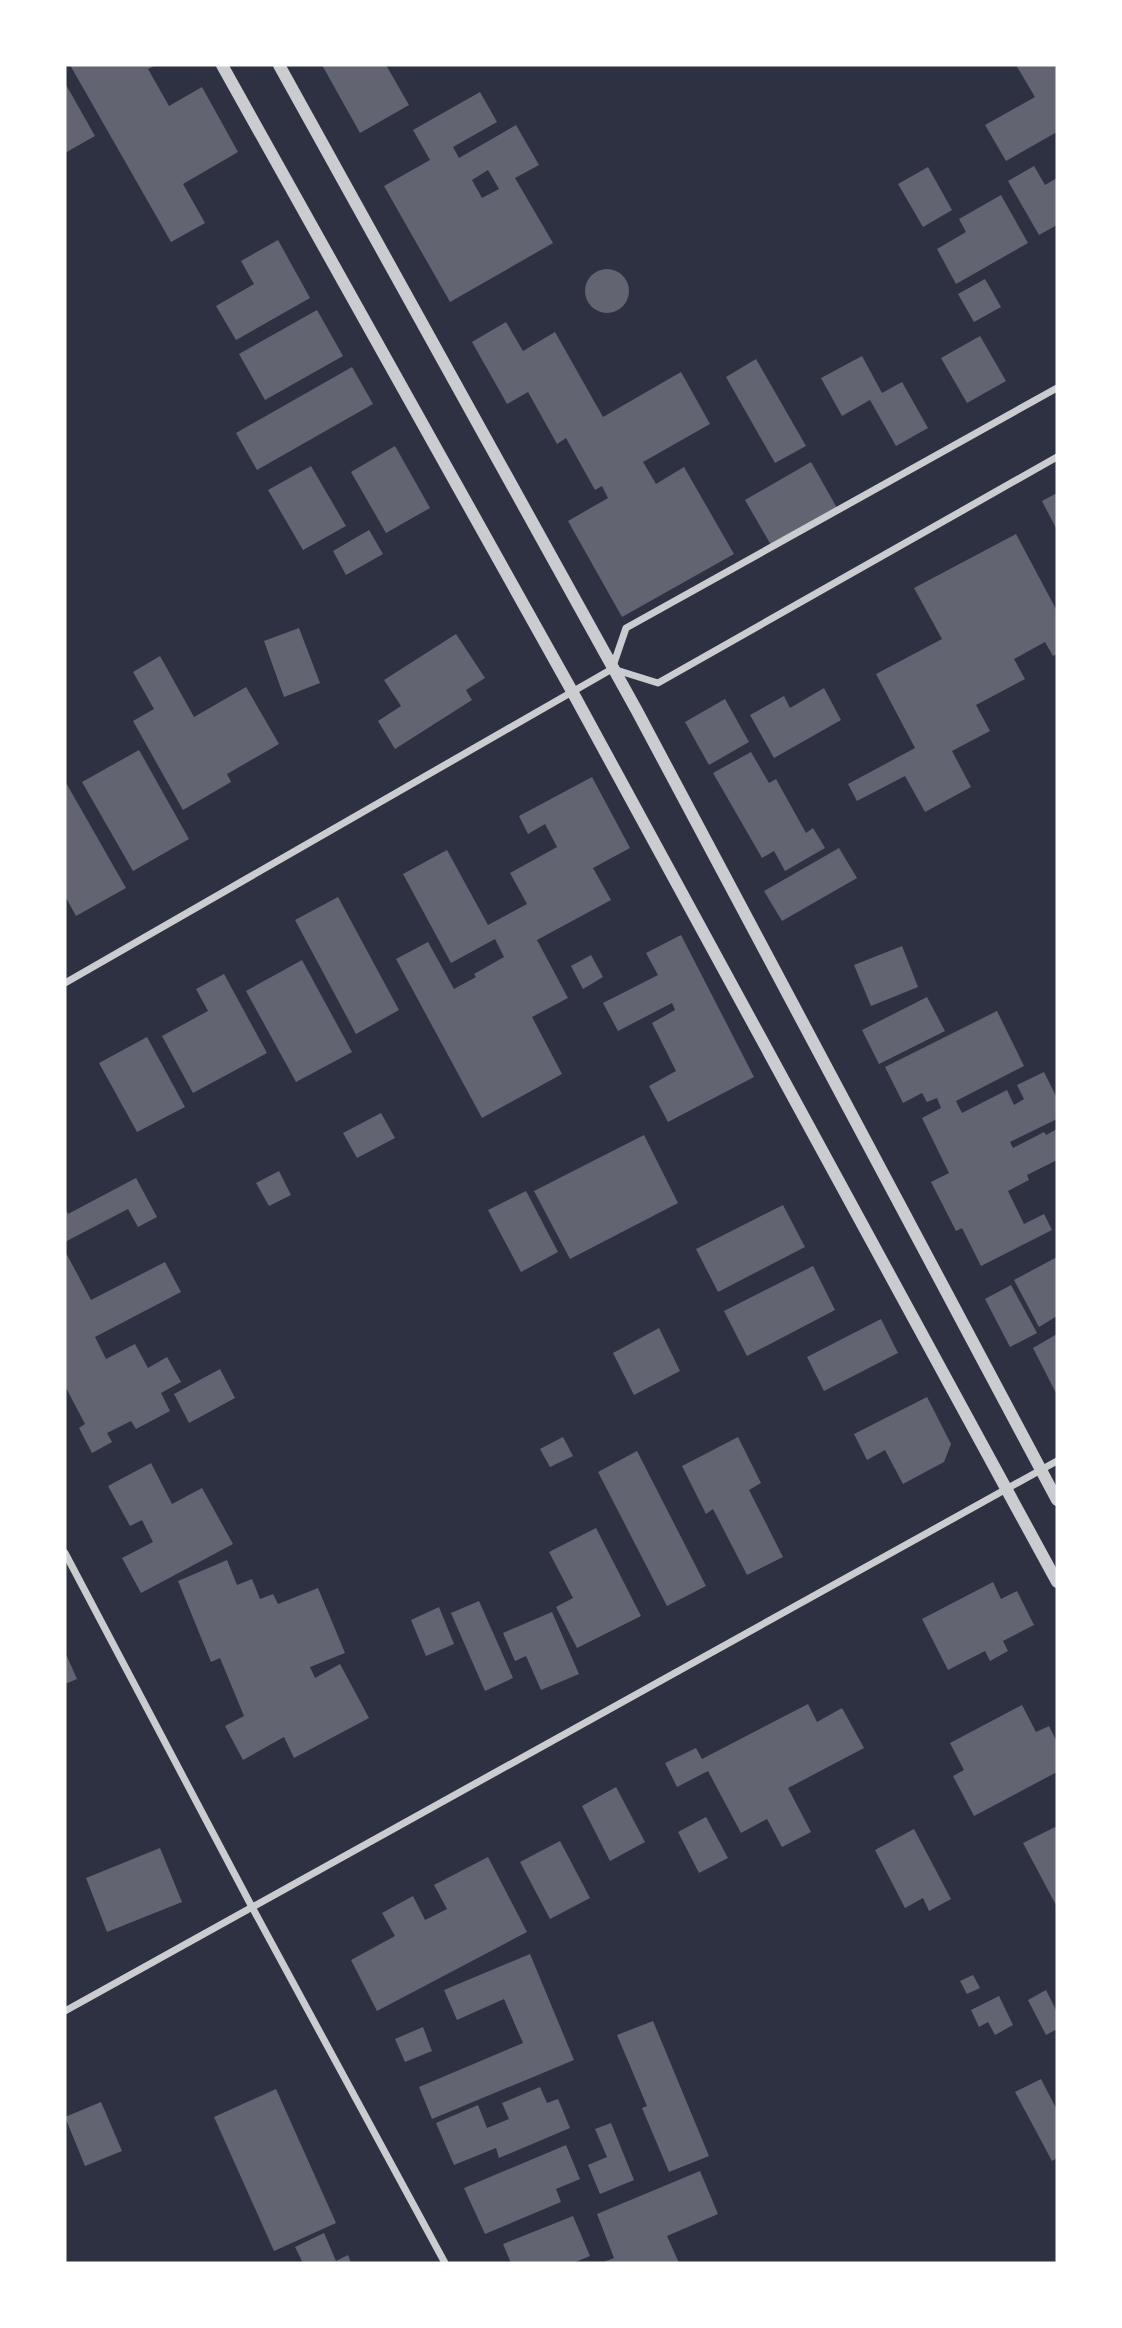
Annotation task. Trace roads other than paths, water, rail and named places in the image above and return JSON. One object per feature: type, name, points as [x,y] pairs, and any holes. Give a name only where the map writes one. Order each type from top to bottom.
[{"type":"street","points":[[222,65],[573,693],[1057,1582]]},
{"type":"street","points":[[279,65],[637,711],[1057,1500]]},
{"type":"street","points":[[65,983],[612,669],[626,628],[1057,388]]},
{"type":"street","points":[[612,669],[658,683],[1057,457]]},
{"type":"street","points":[[65,2011],[1057,1461]]},
{"type":"street","points":[[65,1553],[252,1907],[445,2263]]}]
